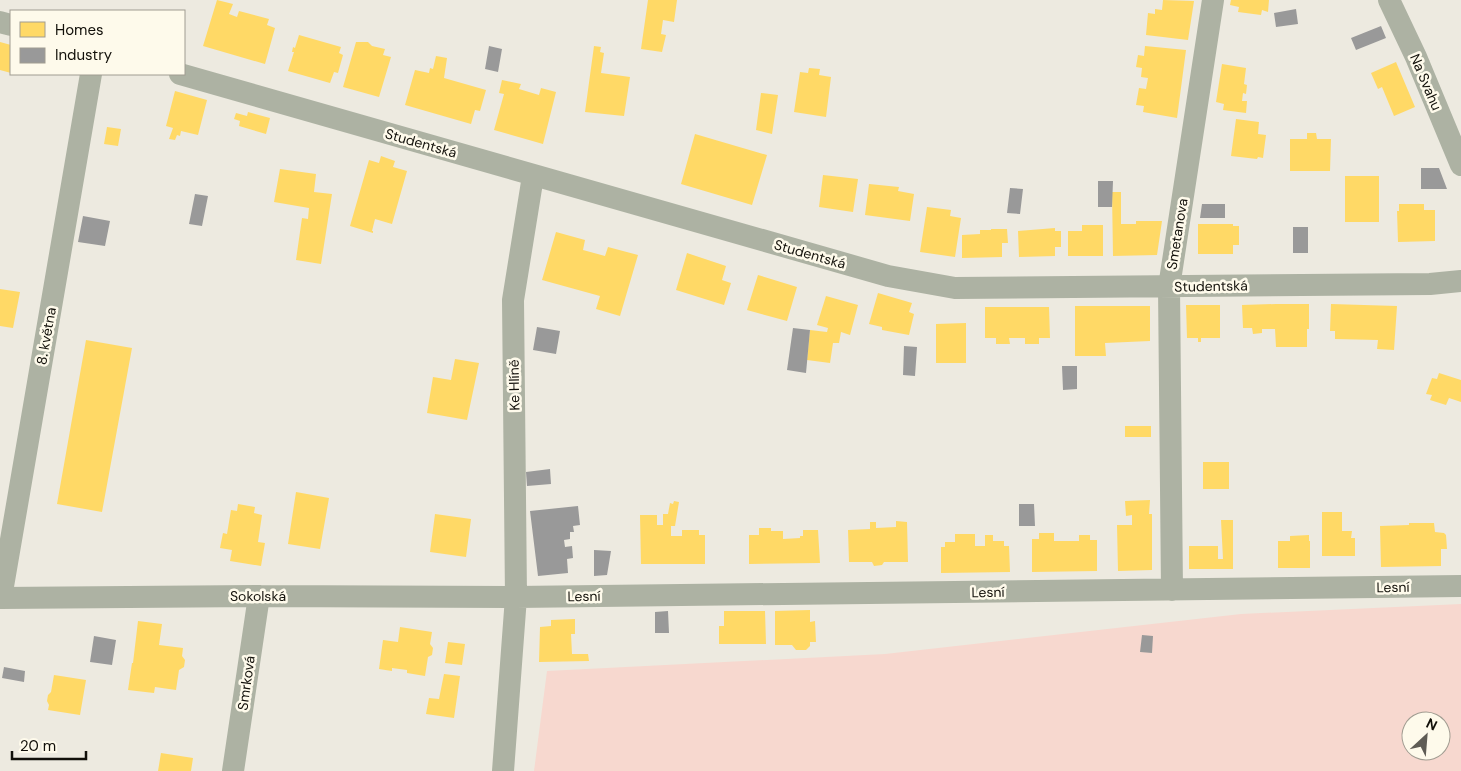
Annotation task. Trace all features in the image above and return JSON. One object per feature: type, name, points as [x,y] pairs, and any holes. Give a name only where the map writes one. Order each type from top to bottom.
[{"type":"street","name":"Smetanova","points":[[1172,590],[1169,287],[1213,0]]},
{"type":"street","name":"Na Svahu","points":[[1389,0],[1416,57],[1461,165]]},
{"type":"street","name":"8. května","points":[[0,598],[91,75]]},
{"type":"street","name":"Studentská","points":[[183,75],[888,276],[955,288],[1430,284],[1461,281]]},
{"type":"street","name":"Ke Hlíně","points":[[503,771],[516,597],[513,300],[533,176]]},
{"type":"street","name":"Lesní","points":[[516,597],[1461,586]]},
{"type":"street","name":"Smrková","points":[[233,771],[259,596]]},
{"type":"street","name":"Sokolská","points":[[0,598],[516,597]]},
{"type":"shaded area","points":[[1461,604],[1461,771],[534,771],[547,671],[885,654],[1241,614]]},
{"type":"building: Homes","points":[[217,0],[233,4],[229,14],[237,17],[239,11],[269,19],[267,25],[275,28],[265,64],[203,46]]},
{"type":"building: Homes","points":[[648,0],[677,0],[674,22],[663,20],[661,34],[666,35],[662,52],[641,49]]},
{"type":"building: Homes","points":[[1163,0],[1194,1],[1188,40],[1146,35],[1148,13],[1155,14],[1155,9],[1162,10]]},
{"type":"building: Homes","points":[[1231,0],[1269,0],[1268,12],[1262,10],[1261,15],[1238,12],[1239,7],[1230,5]]},
{"type":"building: Homes","points":[[299,35],[341,47],[339,53],[343,55],[338,73],[334,72],[330,83],[288,71],[294,52],[292,52],[293,47],[295,48]]},
{"type":"building: Homes","points":[[0,42],[10,45],[10,73],[0,70]]},
{"type":"building: Homes","points":[[356,42],[368,42],[372,46],[385,49],[383,55],[391,57],[379,97],[343,87]]},
{"type":"building: Homes","points":[[594,46],[601,47],[600,52],[604,53],[601,73],[630,77],[624,116],[585,112]]},
{"type":"building: Homes","points":[[1145,46],[1186,50],[1177,118],[1143,112],[1144,106],[1136,105],[1139,88],[1146,89],[1148,78],[1141,77],[1142,68],[1136,67],[1138,55],[1144,56]]},
{"type":"building: Homes","points":[[436,56],[447,58],[444,78],[486,90],[480,111],[475,110],[471,124],[405,105],[415,70],[429,73],[430,68],[433,69]]},
{"type":"building: Homes","points":[[1396,62],[1415,107],[1394,116],[1382,87],[1378,89],[1371,73]]},
{"type":"building: Homes","points":[[1222,64],[1246,68],[1244,84],[1247,85],[1246,94],[1243,93],[1242,101],[1247,101],[1246,113],[1223,110],[1224,104],[1216,102]]},
{"type":"building: Homes","points":[[809,68],[820,69],[819,75],[831,77],[826,117],[794,112],[800,72],[808,73]]},
{"type":"building: Homes","points":[[502,80],[521,84],[519,89],[539,95],[541,88],[556,92],[543,144],[494,130],[504,94],[499,93]]},
{"type":"building: Homes","points":[[175,91],[207,100],[198,135],[181,131],[180,136],[177,135],[175,140],[169,139],[173,128],[166,126]]},
{"type":"building: Homes","points":[[761,93],[778,95],[772,134],[756,130]]},
{"type":"building: Homes","points":[[248,112],[270,118],[266,134],[239,126],[240,121],[234,119],[236,113],[247,116]]},
{"type":"building: Homes","points":[[1236,119],[1259,122],[1258,134],[1266,135],[1263,158],[1231,156]]},
{"type":"building: Homes","points":[[107,127],[121,129],[118,146],[104,144]]},
{"type":"building: Homes","points":[[1307,133],[1316,133],[1317,139],[1331,139],[1330,171],[1290,171],[1290,139],[1307,139]]},
{"type":"building: Homes","points":[[695,134],[767,155],[752,205],[681,184]]},
{"type":"building: Homes","points":[[381,156],[395,161],[393,167],[407,171],[392,224],[375,219],[373,233],[350,226],[369,160],[379,163]]},
{"type":"building: Homes","points":[[280,169],[316,174],[314,192],[332,194],[321,264],[296,260],[302,218],[308,219],[309,208],[274,202]]},
{"type":"building: Homes","points":[[823,175],[858,179],[853,212],[819,207]]},
{"type":"building: Homes","points":[[1345,176],[1379,176],[1379,222],[1345,222]]},
{"type":"building: Homes","points":[[869,184],[899,187],[898,191],[914,194],[910,221],[865,215]]},
{"type":"building: Homes","points":[[1112,192],[1121,192],[1121,224],[1136,224],[1136,221],[1162,221],[1157,255],[1113,256]]},
{"type":"building: Homes","points":[[1399,204],[1424,204],[1424,210],[1435,210],[1435,241],[1398,242],[1397,211],[1399,211]]},
{"type":"building: Homes","points":[[927,207],[951,210],[950,216],[961,218],[955,257],[920,252]]},
{"type":"building: Homes","points":[[1198,224],[1233,224],[1233,226],[1239,226],[1239,245],[1233,245],[1233,254],[1198,254]]},
{"type":"building: Homes","points":[[1082,225],[1103,225],[1103,256],[1068,256],[1068,231],[1082,231]]},
{"type":"building: Homes","points":[[1055,228],[1055,231],[1061,231],[1061,247],[1055,247],[1055,256],[1019,257],[1018,231]]},
{"type":"building: Homes","points":[[1007,229],[1008,243],[1002,243],[1002,257],[962,258],[962,235],[980,234],[980,230]]},
{"type":"building: Homes","points":[[556,232],[585,240],[583,250],[605,256],[608,247],[638,255],[620,316],[596,309],[600,296],[542,280]]},
{"type":"building: Homes","points":[[687,253],[726,266],[722,280],[731,283],[724,305],[676,290]]},
{"type":"building: Homes","points":[[758,275],[797,287],[787,321],[747,310]]},
{"type":"building: Homes","points":[[0,289],[20,292],[13,328],[0,326]]},
{"type":"building: Homes","points":[[878,293],[912,303],[909,312],[914,314],[909,335],[882,330],[882,327],[869,324]]},
{"type":"building: Homes","points":[[826,296],[858,305],[850,335],[841,332],[839,343],[833,343],[830,363],[807,360],[810,330],[827,332],[828,328],[817,325]]},
{"type":"building: Homes","points":[[1309,304],[1307,347],[1276,347],[1275,329],[1262,329],[1262,333],[1253,334],[1252,328],[1243,328],[1242,305]]},
{"type":"building: Homes","points":[[1331,304],[1397,306],[1394,350],[1377,349],[1378,340],[1335,339],[1335,331],[1330,331]]},
{"type":"building: Homes","points":[[1186,305],[1220,305],[1220,338],[1201,338],[1201,342],[1198,342],[1198,338],[1187,338]]},
{"type":"building: Homes","points":[[1075,306],[1150,306],[1150,341],[1105,343],[1106,356],[1075,356]]},
{"type":"building: Homes","points":[[985,307],[1049,307],[1050,338],[1039,338],[1039,344],[1025,344],[1025,338],[1009,338],[1010,344],[996,344],[996,338],[985,338]]},
{"type":"building: Homes","points":[[966,323],[966,363],[936,363],[936,324]]},
{"type":"building: Homes","points":[[86,340],[132,348],[102,512],[57,504]]},
{"type":"building: Homes","points":[[455,359],[479,363],[467,420],[427,413],[433,377],[451,380]]},
{"type":"building: Homes","points":[[1439,373],[1461,380],[1461,402],[1449,398],[1446,405],[1430,400],[1432,395],[1426,394],[1432,378],[1437,379]]},
{"type":"building: Homes","points":[[1125,426],[1151,426],[1151,437],[1125,437]]},
{"type":"building: Homes","points":[[1203,462],[1229,462],[1229,489],[1203,489]]},
{"type":"building: Homes","points":[[296,492],[329,498],[320,549],[288,544]]},
{"type":"building: Homes","points":[[1150,500],[1149,514],[1152,514],[1152,570],[1118,571],[1117,525],[1132,525],[1132,515],[1126,516],[1125,501]]},
{"type":"building: Homes","points":[[674,501],[679,502],[675,526],[671,526],[671,536],[682,536],[682,530],[699,530],[699,535],[705,535],[705,564],[641,564],[640,515],[657,515],[657,525],[663,525],[663,514],[668,514],[670,503],[673,504]]},
{"type":"building: Homes","points":[[238,504],[255,507],[254,513],[262,515],[258,542],[265,543],[261,566],[230,561],[232,550],[220,548],[223,533],[227,534],[231,510],[237,511]]},
{"type":"building: Homes","points":[[1322,512],[1342,512],[1342,531],[1352,531],[1351,538],[1355,538],[1355,556],[1322,556]]},
{"type":"building: Homes","points":[[435,514],[471,519],[466,557],[430,552]]},
{"type":"building: Homes","points":[[1221,520],[1233,520],[1233,569],[1189,569],[1189,546],[1218,546],[1218,559],[1223,559]]},
{"type":"building: Homes","points":[[896,521],[907,522],[908,562],[884,562],[882,565],[874,566],[872,562],[849,562],[848,530],[870,529],[870,522],[876,522],[876,528],[896,527]]},
{"type":"building: Homes","points":[[1409,523],[1434,523],[1435,532],[1446,535],[1447,549],[1441,549],[1441,566],[1381,567],[1380,526],[1409,525]]},
{"type":"building: Homes","points":[[759,528],[783,531],[783,539],[800,538],[800,536],[803,536],[803,530],[818,530],[820,563],[749,564],[749,535],[759,535]]},
{"type":"building: Homes","points":[[1039,533],[1054,533],[1054,541],[1079,541],[1079,535],[1090,535],[1090,540],[1097,540],[1097,571],[1032,572],[1032,539],[1039,539]]},
{"type":"building: Homes","points":[[955,534],[975,534],[975,546],[985,546],[985,535],[993,535],[993,541],[1004,541],[1004,546],[1009,546],[1010,572],[941,573],[941,547],[945,547],[945,542],[955,542]]},
{"type":"building: Homes","points":[[1309,535],[1310,568],[1278,568],[1278,541],[1290,541],[1290,536]]},
{"type":"building: Homes","points":[[810,610],[810,622],[815,621],[816,642],[810,642],[810,646],[806,650],[796,650],[792,645],[775,645],[775,611]]},
{"type":"building: Homes","points":[[724,611],[765,611],[766,644],[719,644],[719,626],[724,626]]},
{"type":"building: Homes","points":[[575,619],[575,634],[571,634],[572,654],[588,654],[589,661],[539,662],[540,627],[551,626],[551,620]]},
{"type":"building: Homes","points":[[138,621],[162,624],[159,645],[183,648],[184,667],[179,670],[176,690],[155,687],[154,693],[128,690]]},
{"type":"building: Homes","points":[[400,627],[432,632],[430,644],[433,648],[432,655],[428,657],[425,676],[407,673],[407,670],[392,668],[392,671],[379,669],[383,640],[398,642]]},
{"type":"building: Homes","points":[[448,642],[465,644],[462,665],[445,663]]},
{"type":"building: Homes","points":[[444,674],[460,676],[454,718],[426,714],[429,698],[439,699]]},
{"type":"building: Homes","points":[[54,675],[86,680],[80,715],[48,710],[48,695],[51,692]]},
{"type":"building: Homes","points":[[161,753],[193,758],[191,771],[158,771]]},
{"type":"building: Industry","points":[[1296,9],[1298,24],[1276,27],[1274,13]]},
{"type":"building: Industry","points":[[1381,26],[1386,38],[1356,50],[1351,38]]},
{"type":"building: Industry","points":[[489,46],[502,49],[498,72],[485,69]]},
{"type":"building: Industry","points":[[1421,168],[1439,168],[1447,189],[1421,189]]},
{"type":"building: Industry","points":[[1098,181],[1113,181],[1112,207],[1098,207]]},
{"type":"building: Industry","points":[[1010,188],[1023,189],[1020,214],[1007,213]]},
{"type":"building: Industry","points":[[195,194],[208,196],[202,226],[189,224]]},
{"type":"building: Industry","points":[[1202,204],[1225,204],[1225,218],[1200,218]]},
{"type":"building: Industry","points":[[83,216],[110,221],[105,246],[78,242]]},
{"type":"building: Industry","points":[[1293,227],[1308,227],[1308,253],[1293,253]]},
{"type":"building: Industry","points":[[537,327],[560,331],[556,354],[533,350]]},
{"type":"building: Industry","points":[[793,328],[810,330],[806,373],[787,370]]},
{"type":"building: Industry","points":[[904,346],[917,347],[915,376],[903,375]]},
{"type":"building: Industry","points":[[1062,366],[1077,366],[1077,389],[1063,390]]},
{"type":"building: Industry","points":[[550,469],[551,484],[527,486],[526,472]]},
{"type":"building: Industry","points":[[1019,504],[1034,504],[1035,526],[1019,526]]},
{"type":"building: Industry","points":[[578,506],[580,525],[573,526],[574,532],[570,532],[570,539],[564,540],[565,547],[572,546],[573,558],[567,559],[568,573],[538,576],[530,511]]},
{"type":"building: Industry","points":[[594,550],[611,551],[607,575],[594,576]]},
{"type":"building: Industry","points":[[668,611],[669,633],[655,633],[655,612]]},
{"type":"building: Industry","points":[[1142,635],[1153,636],[1152,653],[1140,652]]},
{"type":"building: Industry","points":[[94,636],[116,640],[112,665],[90,662]]},
{"type":"building: Industry","points":[[4,667],[25,671],[24,682],[2,678]]}]
